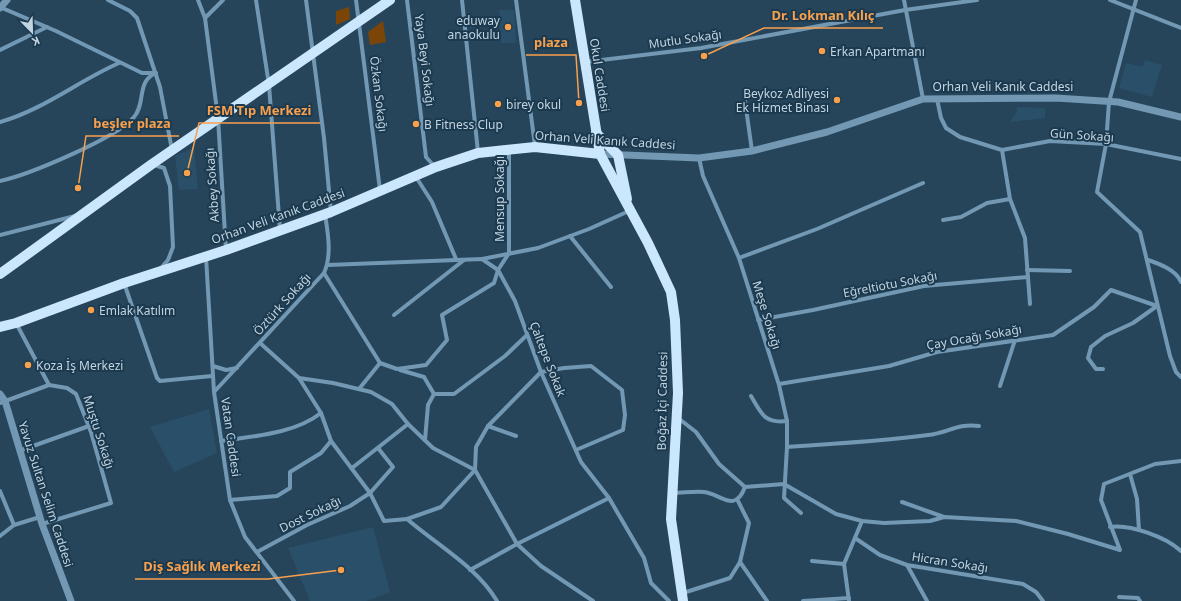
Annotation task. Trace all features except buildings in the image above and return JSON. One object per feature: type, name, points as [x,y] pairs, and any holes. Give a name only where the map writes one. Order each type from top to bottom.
[{"type":"main road","points":[[0,274],[152,164],[360,23],[390,0]]},
{"type":"main road","name":"Okul Caddesi","points":[[575,0],[600,154]]},
{"type":"main road","points":[[596,132],[618,155],[630,210]]},
{"type":"main road","name":"Orhan Veli Kanık Caddesi","points":[[7,325],[156,272],[206,257],[328,213],[436,167],[478,153],[535,147],[600,154]]},
{"type":"main road","name":"Boğaz İçi Caddesi","points":[[600,154],[648,243],[671,292],[675,320],[678,393],[671,519],[683,597]]},
{"type":"street","points":[[6,0],[0,8],[47,27],[142,73],[156,73]]},
{"type":"street","points":[[108,0],[130,12],[137,18],[156,73],[172,151]]},
{"type":"street","name":"Akbey Sokağı","points":[[198,0],[205,18],[218,118],[226,250]]},
{"type":"street","points":[[205,18],[223,0]]},
{"type":"street","points":[[256,0],[269,85],[280,230]]},
{"type":"street","name":"Öztürk Sokağı","points":[[214,392],[324,273],[328,264],[328,213],[313,54],[306,0]]},
{"type":"street","name":"Özkan Sokağı","points":[[356,0],[380,190]]},
{"type":"street","name":"Yaya Beyi Sokağı","points":[[407,0],[426,157],[436,167]]},
{"type":"street","points":[[462,0],[478,153]]},
{"type":"street","points":[[516,0],[535,147]]},
{"type":"street","points":[[904,0],[923,99]]},
{"type":"street","name":"Mutlu Sokağı","points":[[584,62],[701,48],[905,10],[978,0]]},
{"type":"street","points":[[1110,0],[1181,28]]},
{"type":"street","points":[[1136,0],[1109,102],[1106,144],[1097,192],[1140,232],[1170,356],[1176,372],[1181,377]]},
{"type":"street","points":[[0,50],[47,27]]},
{"type":"street","points":[[0,122],[31,111],[99,72],[119,63]]},
{"type":"street","points":[[0,181],[80,151],[126,124],[136,116],[145,81],[149,76],[156,73]]},
{"type":"street","name":"Orhan Veli Kanık Caddesi","points":[[600,154],[699,158],[752,151],[826,132],[923,99],[937,98],[1056,98],[1109,102],[1181,118]]},
{"type":"street","name":"Gün Sokağı","points":[[937,98],[941,118],[946,128],[960,137],[1002,150],[1050,141],[1106,144],[1181,159]]},
{"type":"street","points":[[745,101],[752,151]]},
{"type":"street","name":"Mensup Sokağı","points":[[397,369],[426,365],[447,340],[442,315],[494,282],[498,270],[509,253],[509,149]]},
{"type":"street","points":[[1002,150],[1010,199],[1025,238],[1030,304]]},
{"type":"street","name":"Meşe Sokağı","points":[[699,158],[703,176],[739,258],[779,384],[787,421],[784,498],[801,513]]},
{"type":"street","points":[[152,164],[164,168],[170,186],[173,240],[173,247],[168,260],[156,272]]},
{"type":"street","points":[[416,176],[432,202],[456,259]]},
{"type":"street","points":[[739,258],[817,229],[923,183]]},
{"type":"street","points":[[943,220],[961,217],[987,203],[1010,199]]},
{"type":"street","points":[[328,264],[482,259],[538,248],[630,210]]},
{"type":"street","points":[[0,235],[83,214]]},
{"type":"street","points":[[570,236],[612,287]]},
{"type":"street","name":"Vatan Caddesi","points":[[206,257],[213,366],[212,376],[230,500],[245,537],[294,601]]},
{"type":"street","points":[[394,315],[465,259]]},
{"type":"street","name":"Çaltepe Sokak","points":[[482,259],[498,270],[515,301],[541,372],[581,462],[609,498],[644,558],[651,583],[669,601]]},
{"type":"street","points":[[1148,260],[1162,265],[1179,277],[1181,282]]},
{"type":"street","points":[[1028,270],[1070,271]]},
{"type":"street","points":[[324,273],[380,363],[424,377],[434,394]]},
{"type":"street","name":"Eğreltiotu Sokağı","points":[[758,320],[924,286],[1028,277]]},
{"type":"street","points":[[124,283],[157,378],[160,382],[212,376]]},
{"type":"street","name":"Çay Ocağı Sokağı","points":[[779,384],[889,366],[938,352],[1053,335],[1094,307],[1111,290],[1157,306]]},
{"type":"street","points":[[1103,369],[1096,369],[1088,358],[1091,347],[1106,336],[1133,323],[1157,306]]},
{"type":"street","points":[[2,402],[49,385],[7,325]]},
{"type":"street","points":[[434,394],[454,394],[505,356],[527,334]]},
{"type":"street","points":[[1000,386],[1015,340]]},
{"type":"street","points":[[260,343],[299,378],[321,413],[331,442],[370,493],[384,521],[407,519],[441,507],[475,470]]},
{"type":"street","points":[[359,389],[380,363]]},
{"type":"street","points":[[213,366],[226,370],[238,367]]},
{"type":"street","points":[[576,450],[623,430],[625,415],[622,390],[591,366],[564,368],[541,372],[488,426],[476,447],[475,470],[517,544],[541,566],[592,601]]},
{"type":"street","points":[[299,378],[333,383],[371,392],[392,404],[408,424],[433,448],[475,470]]},
{"type":"street","name":"Muştu Sokağı","points":[[41,520],[111,503],[89,426],[76,394],[66,388],[49,385]]},
{"type":"street","name":"Yavuz Sultan Selim Caddesi","points":[[0,394],[41,520],[70,601]]},
{"type":"street","points":[[425,440],[428,405],[434,394]]},
{"type":"street","points":[[750,396],[767,419],[776,422],[787,421]]},
{"type":"street","points":[[222,441],[267,434],[308,423],[321,413]]},
{"type":"street","points":[[676,417],[696,432],[719,464],[745,486],[784,484],[836,514],[862,521],[884,523],[930,521],[944,518],[1016,521],[1068,534],[1120,550],[1101,500],[1104,484],[1155,464],[1181,461]]},
{"type":"street","points":[[352,468],[408,424]]},
{"type":"street","points":[[787,447],[932,435],[966,424],[979,426]]},
{"type":"street","points":[[19,451],[89,426]]},
{"type":"street","points":[[488,426],[516,436]]},
{"type":"street","points":[[230,500],[277,496],[290,488],[290,472],[320,453],[331,442]]},
{"type":"street","name":"Dost Sokağı","points":[[257,552],[307,525],[350,506],[370,493],[393,467],[378,448]]},
{"type":"street","points":[[1130,474],[1137,499],[1139,530]]},
{"type":"street","points":[[672,493],[705,492],[727,501],[737,499],[742,494],[745,486]]},
{"type":"street","points":[[0,491],[14,525]]},
{"type":"street","points":[[470,570],[517,544],[609,498]]},
{"type":"street","points":[[683,597],[730,578],[740,562],[749,523],[737,499]]},
{"type":"street","points":[[902,502],[944,518]]},
{"type":"street","points":[[407,519],[470,570],[490,589],[497,601]]},
{"type":"street","points":[[0,536],[14,525],[41,520]]},
{"type":"street","points":[[803,601],[849,599],[844,564],[862,521]]},
{"type":"street","points":[[1110,527],[1130,526],[1161,539],[1181,550]]},
{"type":"street","name":"Hicran Sokağı","points":[[855,538],[880,555],[907,566],[1023,584],[1036,592],[1043,601]]},
{"type":"street","points":[[812,561],[844,564]]},
{"type":"street","points":[[740,562],[767,601]]},
{"type":"street","points":[[907,566],[927,601]]},
{"type":"street","points":[[1119,597],[1138,598],[1140,601]]},
{"type":"shaded area","points":[[349,7],[350,19],[336,25],[336,11]]},
{"type":"shaded area","name":"eduway anaokulu","points":[[499,10],[514,10],[516,43],[501,43]]},
{"type":"shaded area","points":[[383,21],[386,42],[370,45],[368,32]]},
{"type":"shaded area","points":[[1145,60],[1162,65],[1152,97],[1119,88],[1126,63],[1143,67]]},
{"type":"shaded area","points":[[1017,107],[1045,108],[1045,118],[1010,122],[1017,111]]},
{"type":"shaded area","points":[[194,148],[198,189],[179,190],[175,156]]},
{"type":"shaded area","points":[[209,409],[217,453],[174,472],[150,427]]},
{"type":"shaded area","points":[[373,527],[390,592],[366,601],[310,601],[288,548]]},
{"type":"place","name":"eduway anaokulu","points":[[508,27]]},
{"type":"place","name":"Erkan Apartmanı","points":[[822,51]]},
{"type":"place","name":"Dr. Lokman Kılıç","points":[[704,56]]},
{"type":"place","name":"Beykoz Adliyesi Ek Hizmet Binası","points":[[837,100]]},
{"type":"place","name":"plaza","points":[[579,103]]},
{"type":"place","name":"birey okul","points":[[498,104]]},
{"type":"place","name":"B Fitness Clup","points":[[416,124]]},
{"type":"place","name":"FSM Tıp Merkezi","points":[[187,173]]},
{"type":"place","name":"beşler plaza","points":[[78,188]]},
{"type":"place","name":"Emlak Katılım","points":[[91,310]]},
{"type":"place","name":"Koza İş Merkezi","points":[[28,365]]},
{"type":"place","name":"Diş Sağlık Merkezi","points":[[341,570]]}]
